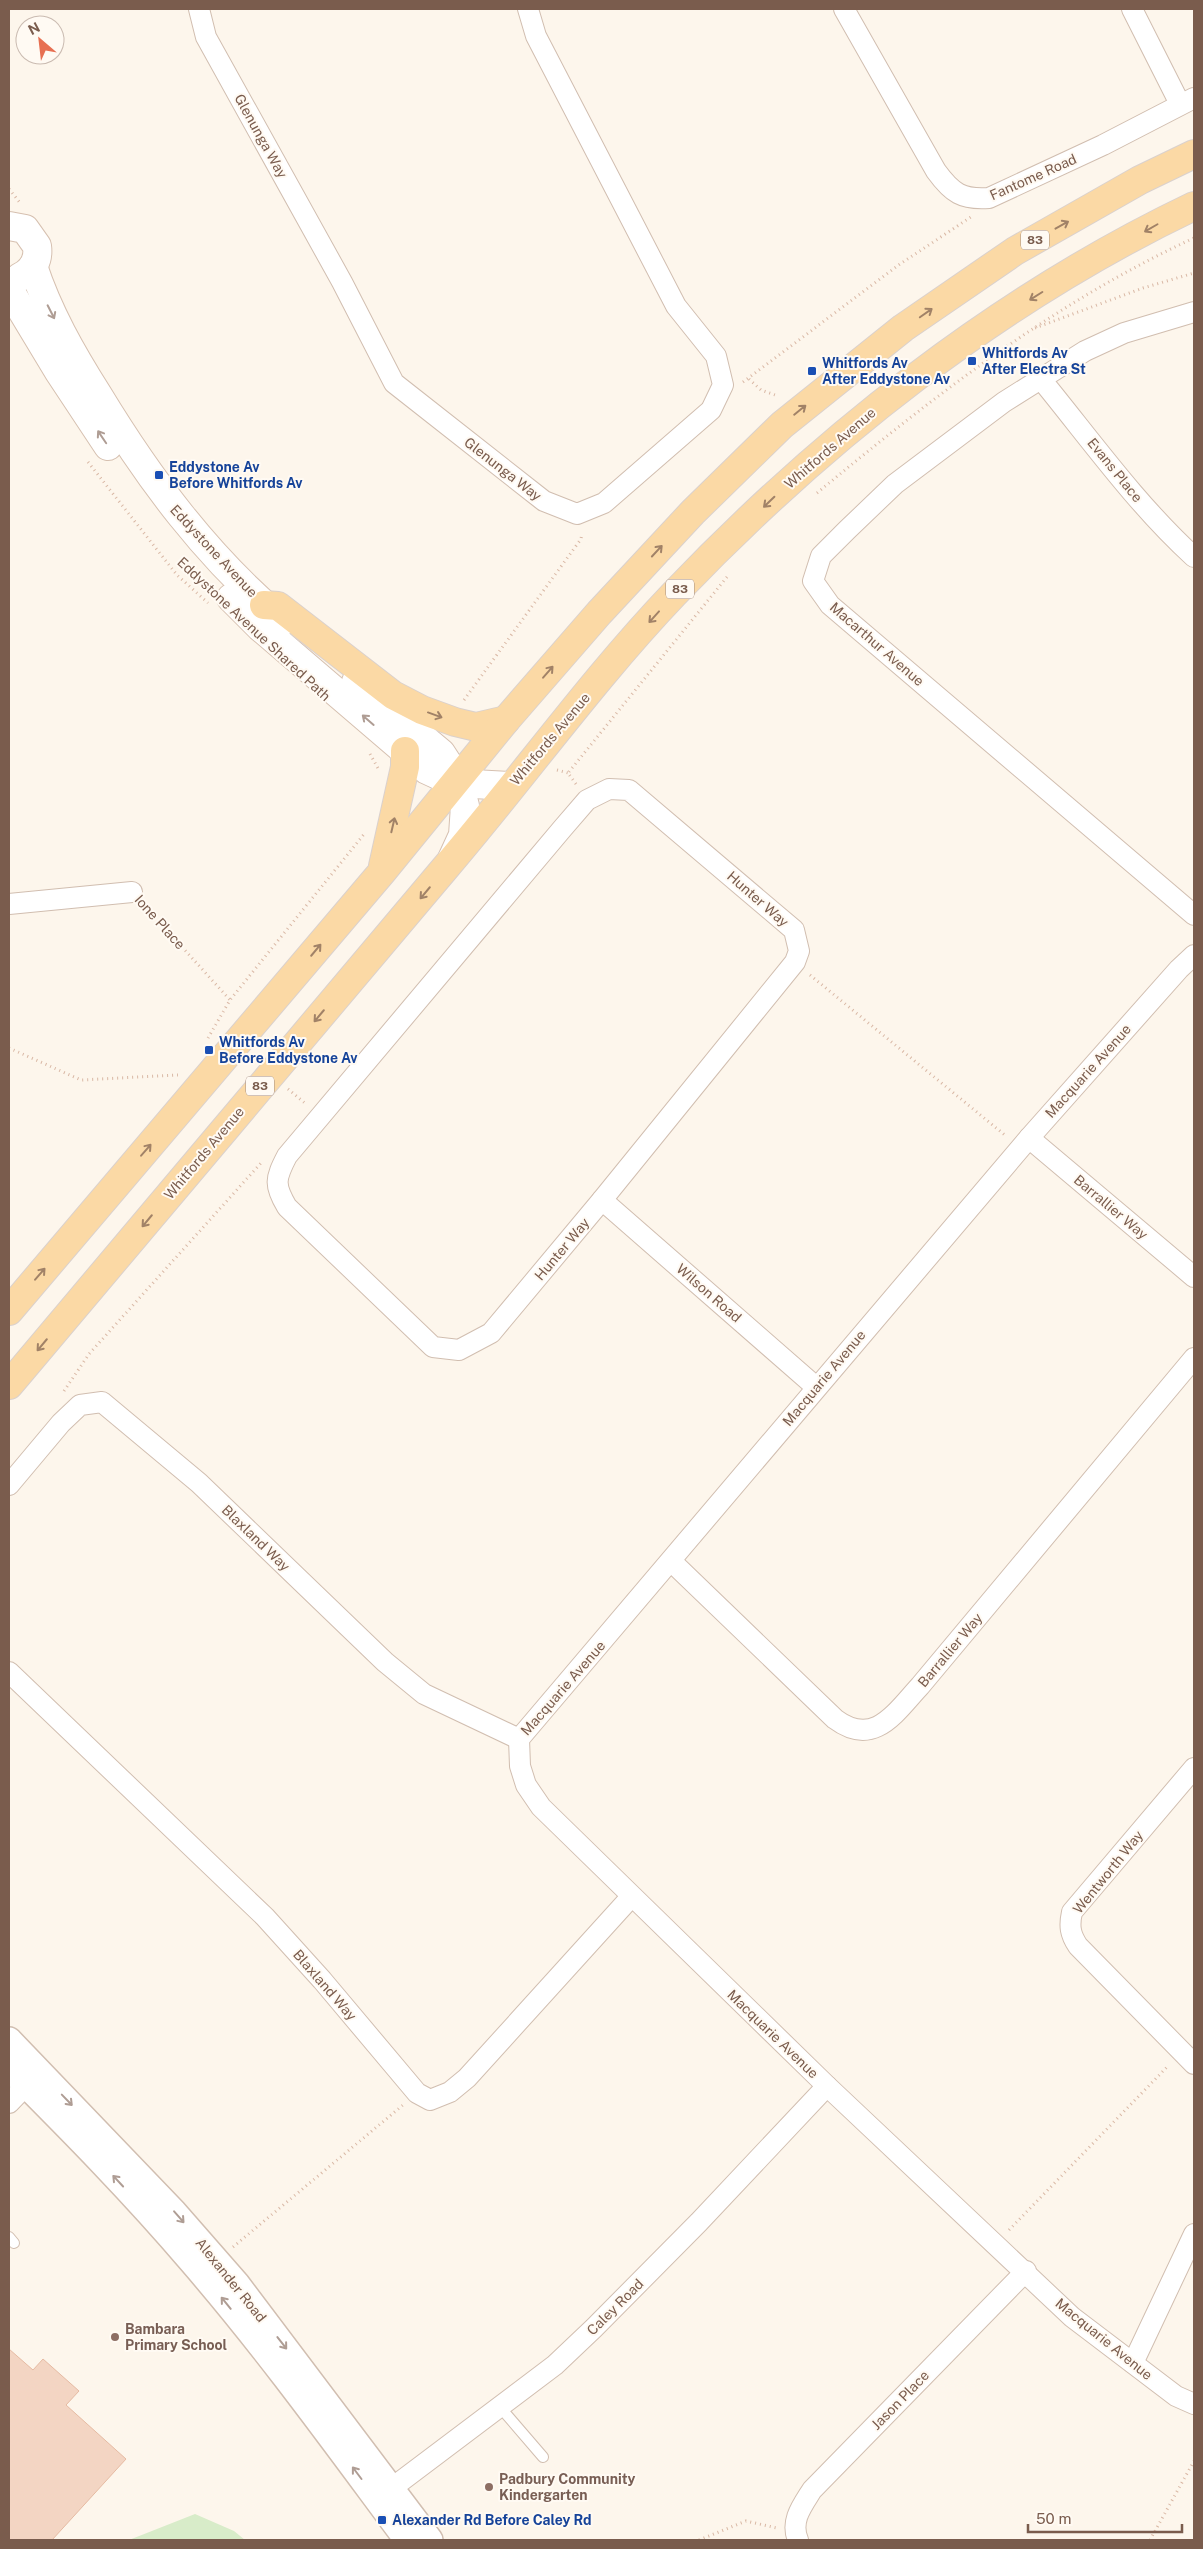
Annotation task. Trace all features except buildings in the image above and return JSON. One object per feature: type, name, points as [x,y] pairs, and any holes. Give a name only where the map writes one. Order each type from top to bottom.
[{"type":"main road","name":"83","points":[[9,1311],[458,782],[506,720],[599,613],[693,512],[782,425],[903,328],[1015,251],[1140,180],[1194,154]]},
{"type":"main road","name":"Whitfords Avenue","points":[[9,1385],[451,862],[510,786],[674,594],[842,435],[998,319],[1077,270],[1194,206]]},
{"type":"main road","points":[[9,279],[23,276],[33,266],[37,254],[35,242],[15,219]]},
{"type":"main road","name":"Eddystone Avenue","points":[[33,266],[46,303],[60,331],[140,463],[195,533],[264,605],[441,753],[458,782],[465,806],[463,835],[451,862]]},
{"type":"main road","name":"Eddystone Avenue","points":[[9,289],[59,372],[104,441],[180,543],[218,586],[260,627],[427,770],[458,782],[510,786]]},
{"type":"main road","points":[[264,605],[278,606],[393,695],[422,710],[455,722],[476,727],[506,720]]},
{"type":"main road","points":[[382,872],[406,767],[405,751]]},
{"type":"street","name":"Glenunga Way","points":[[200,9],[206,37],[342,282],[394,384],[544,501],[577,514],[586,510]]},
{"type":"street","points":[[528,9],[536,36],[676,306],[716,356],[723,385],[711,410],[604,502],[586,510]]},
{"type":"street","name":"Fantome Road","points":[[844,9],[936,171],[949,188],[961,196],[975,199],[989,198],[1103,145],[1187,101]]},
{"type":"street","points":[[1132,9],[1187,101]]},
{"type":"street","name":"Macarthur Avenue","points":[[1194,312],[1124,333],[1085,350],[1004,402],[895,484],[821,556],[813,581],[830,605],[1194,915]]},
{"type":"street","name":"Evans Place","points":[[1040,378],[1142,503],[1169,534],[1194,558]]},
{"type":"street","name":"Hunter Way","points":[[610,789],[629,790],[794,930],[800,951],[795,962],[602,1200],[491,1333],[459,1350],[433,1347],[287,1207],[278,1191],[277,1175],[286,1156],[562,829],[588,800],[610,789]]},
{"type":"street","name":"Ione Place","points":[[9,904],[132,892]]},
{"type":"street","name":"Macquarie Avenue","points":[[1194,955],[1179,968],[1024,1143],[816,1386],[671,1561],[519,1739],[520,1766],[526,1784],[541,1807],[631,1897],[1072,2317],[1176,2396],[1194,2404]]},
{"type":"street","name":"Barrallier Way","points":[[1024,1143],[1194,1277]]},
{"type":"street","name":"Wilson Road","points":[[602,1200],[816,1386]]},
{"type":"street","name":"Barrallier Way","points":[[671,1561],[835,1719],[849,1729],[869,1730],[885,1724],[920,1686],[1194,1358]]},
{"type":"street","name":"Blaxland Way","points":[[9,1486],[60,1423],[80,1405],[102,1402],[199,1483],[385,1662],[424,1694],[519,1739]]},
{"type":"street","name":"Blaxland Way","points":[[9,1672],[265,1917],[322,1980],[416,2093]]},
{"type":"street","name":"Wentworth Way","points":[[1188,2058],[1078,1946],[1072,1937],[1069,1923],[1072,1912],[1194,1768]]},
{"type":"street","points":[[416,2093],[430,2100],[450,2092],[468,2078],[631,1897]]},
{"type":"street","name":"Alexander Road","points":[[9,2040],[33,2078],[162,2198],[237,2284],[383,2494],[407,2540]]},
{"type":"street","name":"Alexander Road","points":[[9,2068],[33,2078]]},
{"type":"street","points":[[9,2103],[33,2078]]},
{"type":"street","name":"Caley Road","points":[[383,2494],[555,2365],[594,2328],[828,2086]]},
{"type":"street","points":[[1133,2363],[1194,2234]]},
{"type":"street","name":"Jason Place","points":[[796,2536],[798,2513],[812,2490],[1026,2272]]},
{"type":"street","name":"Alexander Road","points":[[383,2494],[430,2540]]},
{"type":"lane","points":[[500,2407],[543,2457]]},
{"type":"path","points":[[9,190],[15,219]]},
{"type":"path","points":[[720,392],[749,379],[847,302],[973,216],[989,198]]},
{"type":"path","points":[[816,493],[945,390],[1028,331],[1152,258],[1194,238]]},
{"type":"path","points":[[1028,331],[1143,288],[1194,273]]},
{"type":"path","name":"Eddystone Avenue Shared Path","points":[[87,461],[177,575],[213,609]]},
{"type":"path","points":[[458,702],[465,700],[581,539],[586,510]]},
{"type":"path","points":[[577,786],[568,772],[733,570]]},
{"type":"path","points":[[365,746],[381,776]]},
{"type":"path","name":"Ione Place","points":[[132,892],[230,1000],[372,826]]},
{"type":"path","points":[[795,962],[1024,1143]]},
{"type":"path","points":[[9,1048],[81,1080],[186,1075]]},
{"type":"path","points":[[59,1399],[89,1354],[264,1159]]},
{"type":"path","points":[[996,2243],[1188,2058]]},
{"type":"path","points":[[230,2250],[416,2093]]},
{"type":"path","points":[[1150,2540],[1194,2461]]},
{"type":"path","points":[[699,2540],[746,2522],[796,2536]]},
{"type":"green space","points":[[195,2514],[234,2531],[245,2540],[129,2540]]},
{"type":"place","name":"Whitfords Av After Electra St","points":[[972,361]]},
{"type":"place","name":"Whitfords Av After Eddystone Av","points":[[812,371]]},
{"type":"place","name":"Eddystone Av Before Whitfords Av","points":[[159,475]]},
{"type":"place","name":"Whitfords Av Before Eddystone Av","points":[[209,1050]]},
{"type":"place","name":"Bambara Primary School","points":[[115,2337]]},
{"type":"place","name":"Padbury Community Kindergarten","points":[[489,2487]]},
{"type":"place","name":"Alexander Rd Before Caley Rd","points":[[382,2520]]}]
